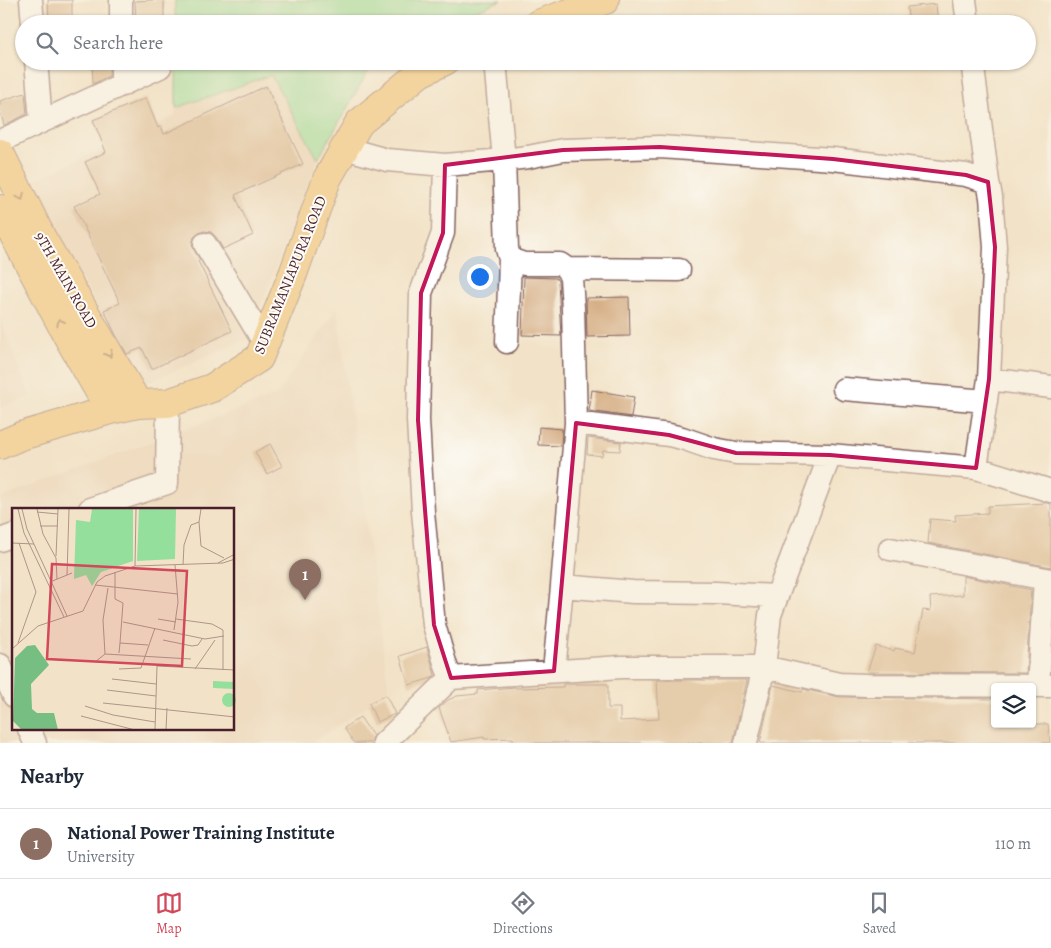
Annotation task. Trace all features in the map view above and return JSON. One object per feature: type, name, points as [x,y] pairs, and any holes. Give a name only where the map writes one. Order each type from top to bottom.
[{"type":"main road","points":[[563,15],[605,0]]},
{"type":"main road","name":"SUBRAMANIAPURA ROAD","points":[[0,445],[21,436],[110,410],[138,404],[168,403],[212,388],[259,358],[293,274],[327,179],[358,123],[425,70]]},
{"type":"main road","name":"9TH MAIN ROAD","points":[[0,153],[42,238],[138,404]]},
{"type":"main road","name":"9TH MAIN ROAD","points":[[0,210],[110,410]]},
{"type":"street","points":[[31,0],[32,15]]},
{"type":"street","points":[[121,0],[121,15]]},
{"type":"street","points":[[964,0],[966,15]]},
{"type":"street","points":[[37,70],[41,122]]},
{"type":"street","points":[[122,70],[122,85]]},
{"type":"street","points":[[0,141],[154,70]]},
{"type":"street","points":[[496,70],[504,160],[507,249],[510,259],[508,342]]},
{"type":"street","points":[[973,70],[991,197],[995,247],[989,379],[976,468]]},
{"type":"street","points":[[344,148],[387,160],[445,165],[528,157],[563,150],[660,147],[834,159],[966,175],[988,182]]},
{"type":"street","points":[[445,165],[443,233],[421,293],[418,420],[423,512],[434,625],[451,678]]},
{"type":"street","points":[[205,244],[265,344]]},
{"type":"street","points":[[510,259],[524,264],[560,264],[566,269],[571,278],[576,423],[554,671]]},
{"type":"street","points":[[566,269],[679,270]]},
{"type":"street","points":[[989,379],[1051,387]]},
{"type":"street","points":[[844,389],[986,401]]},
{"type":"street","points":[[93,508],[167,483],[168,403]]},
{"type":"street","points":[[576,423],[669,434],[714,449],[736,452],[830,455],[976,468],[1051,491]]},
{"type":"street","points":[[746,743],[764,667],[770,615],[830,455]]},
{"type":"street","points":[[0,540],[12,536]]},
{"type":"street","points":[[384,743],[451,678],[622,666],[764,667],[840,684],[1045,686],[1048,579],[890,549]]},
{"type":"street","points":[[562,586],[633,592],[777,596]]},
{"type":"street","points":[[0,665],[12,692]]},
{"type":"street","points":[[29,730],[35,743]]},
{"type":"highlighted area","points":[[660,147],[833,159],[966,175],[988,182],[995,247],[989,379],[976,468],[830,455],[736,453],[669,435],[576,423],[554,671],[451,678],[434,625],[418,420],[421,293],[443,233],[445,165],[563,150]]},
{"type":"shaded area","points":[[271,75],[318,159],[247,339],[138,387],[31,182],[175,116],[176,108]]},
{"type":"shaded area","points":[[337,308],[389,691],[312,743],[0,743],[0,498],[277,395]]},
{"type":"shaded area","points":[[0,319],[30,396],[0,408]]},
{"type":"green space","points":[[175,0],[502,0],[464,15],[175,15]]},
{"type":"green space","points":[[176,70],[369,70],[318,159],[271,75],[176,108]]},
{"type":"building","points":[[48,0],[72,0],[72,15],[49,15]]},
{"type":"building","points":[[164,0],[164,15],[136,15],[135,1]]},
{"type":"building","points":[[936,4],[937,15],[908,15],[907,7]]},
{"type":"building","points":[[92,70],[109,70],[109,76],[93,84]]},
{"type":"building","points":[[266,86],[303,164],[235,195],[253,235],[223,249],[211,232],[204,231],[194,237],[192,244],[200,260],[198,261],[232,331],[152,369],[142,348],[127,354],[104,310],[120,303],[74,206],[100,194],[85,162],[106,152],[93,120],[146,98],[158,128],[161,126],[164,134]]},
{"type":"building","points":[[25,93],[27,114],[4,125],[0,111],[0,101]]},
{"type":"building","points":[[524,277],[556,278],[558,281],[561,336],[522,335]]},
{"type":"building","points":[[629,297],[630,336],[587,337],[586,298]]},
{"type":"building","points":[[592,390],[634,397],[631,417],[589,411]]},
{"type":"building","points":[[539,427],[562,429],[561,446],[538,445]]},
{"type":"building","points":[[588,438],[621,442],[620,451],[603,450],[602,456],[587,454]]},
{"type":"building","points":[[270,444],[282,466],[267,474],[255,452]]},
{"type":"building","points":[[1051,504],[1051,567],[928,543],[930,519],[956,521],[955,515],[988,513],[988,506]]},
{"type":"building","points":[[963,576],[1031,590],[1026,673],[867,672],[876,646],[894,651],[895,648],[915,652],[923,610],[931,611],[930,597],[963,595]]},
{"type":"building","points":[[427,647],[435,675],[432,678],[409,685],[400,656]]},
{"type":"building","points":[[657,680],[747,680],[733,743],[513,743],[513,738],[484,739],[484,737],[451,742],[439,708],[448,700],[457,696],[478,694],[478,690],[515,687],[563,687],[563,684],[608,684],[608,708],[620,708],[620,721],[659,719]]},
{"type":"building","points":[[773,685],[802,692],[803,689],[839,697],[991,699],[991,728],[1036,728],[1036,724],[1048,724],[1050,743],[760,743]]},
{"type":"building","points":[[386,695],[395,714],[377,722],[369,703]]},
{"type":"building","points":[[360,717],[373,736],[371,743],[354,743],[344,728]]},
{"type":"place","name":"National Power Training Institute","points":[[305,600]]}]
